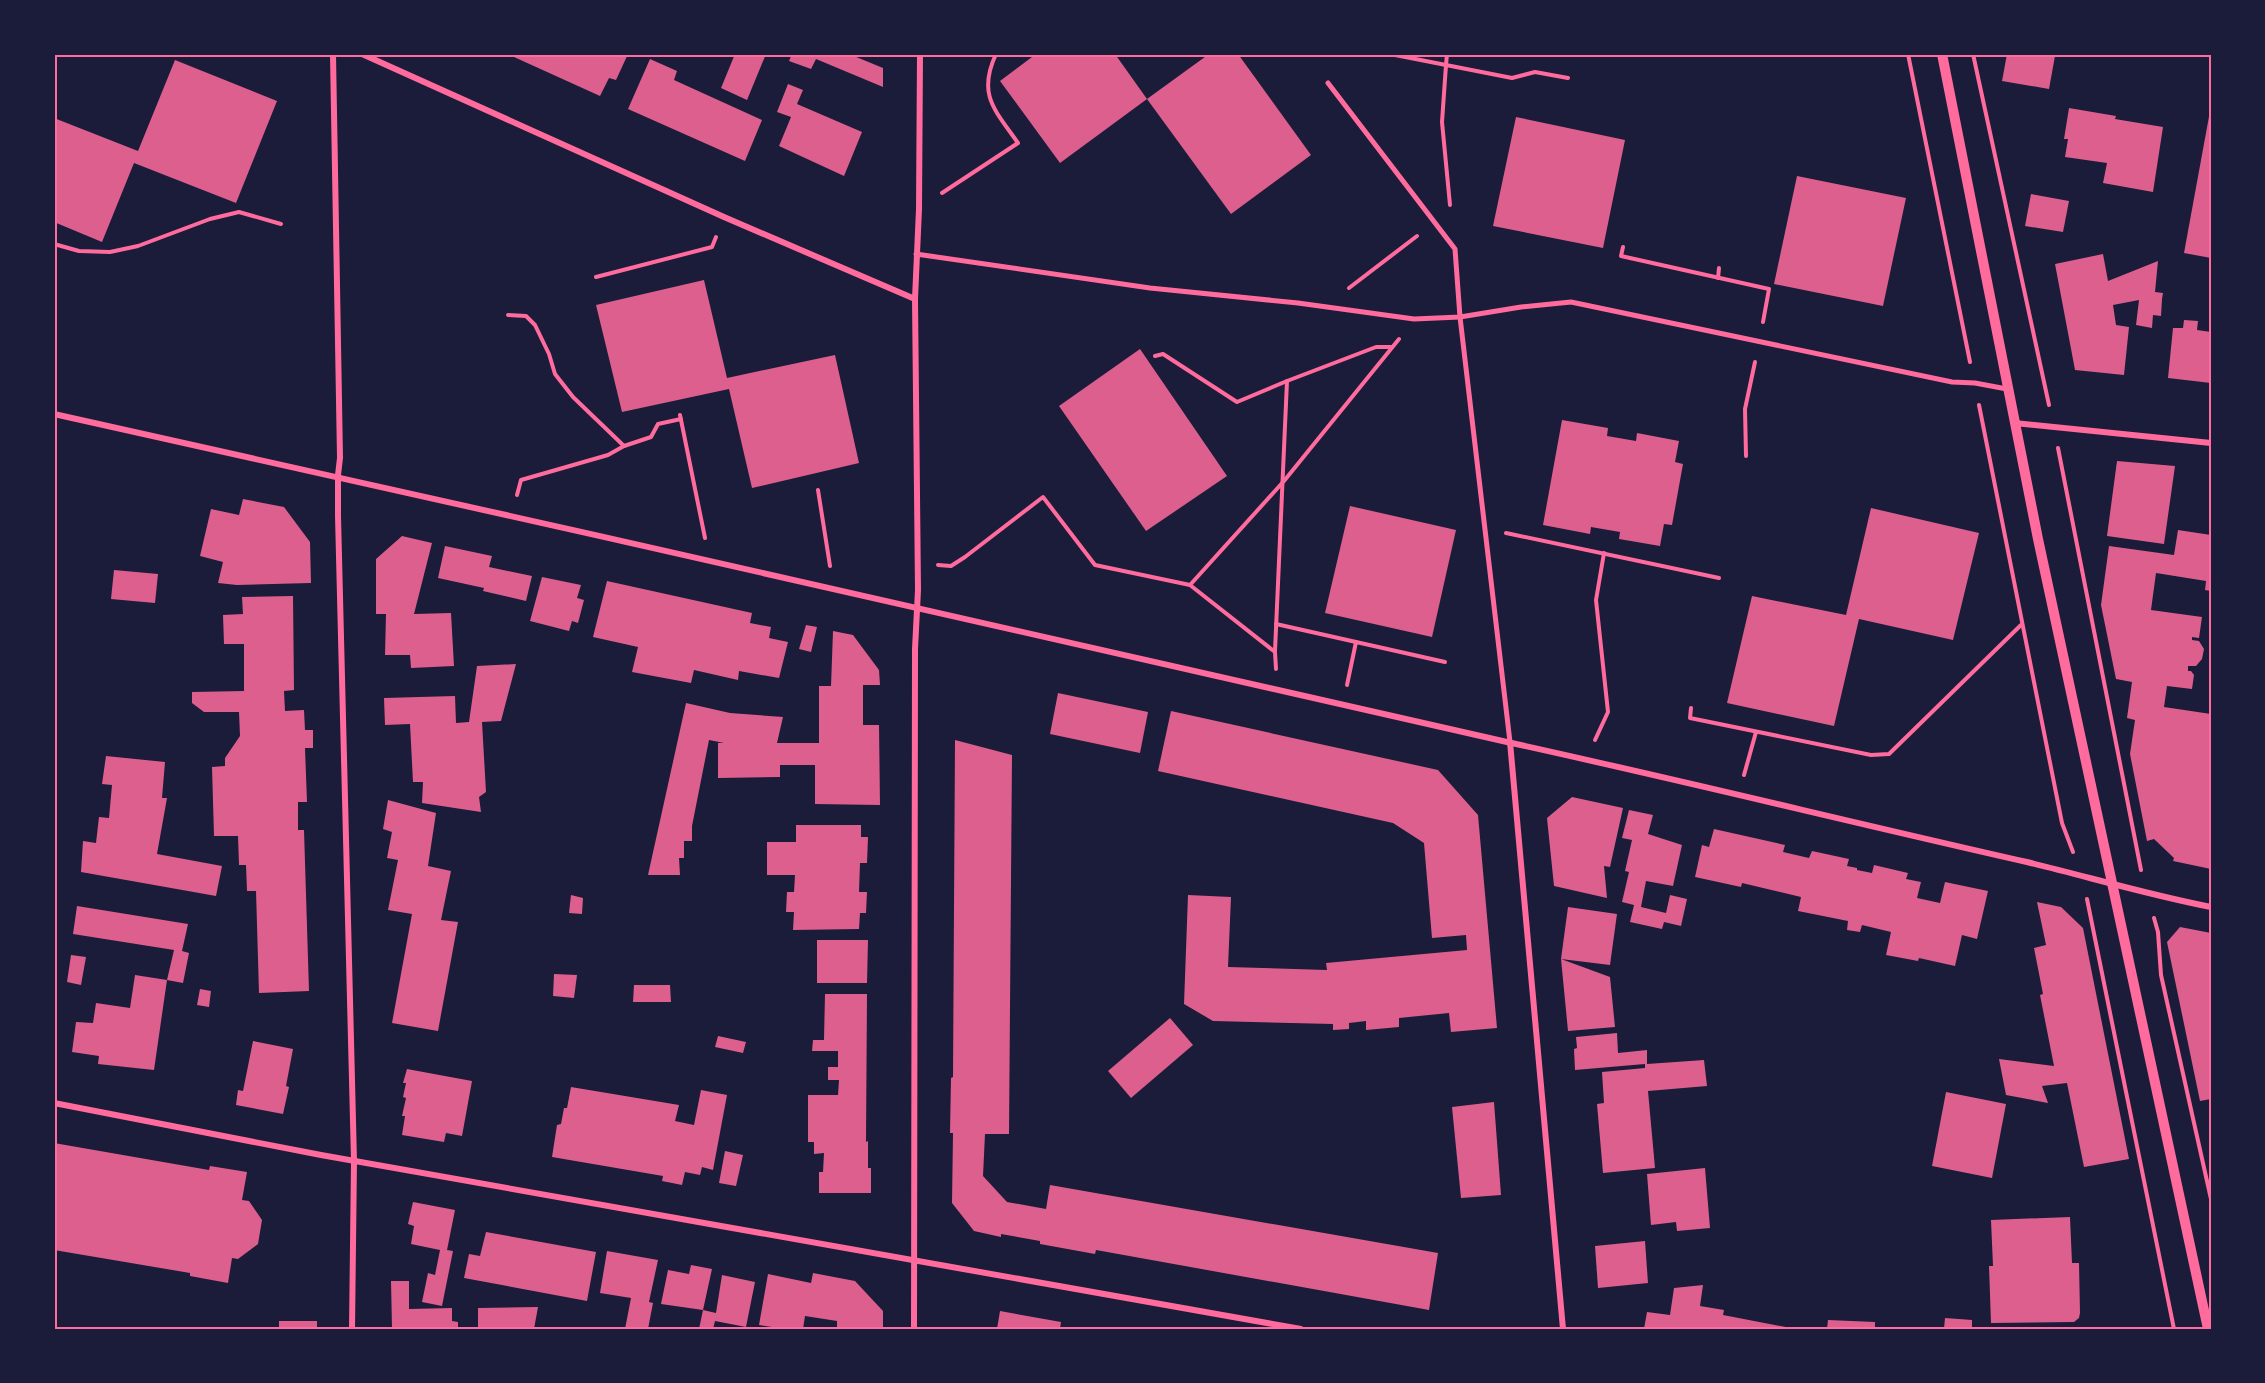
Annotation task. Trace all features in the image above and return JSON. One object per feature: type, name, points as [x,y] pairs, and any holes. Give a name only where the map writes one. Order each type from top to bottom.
[{"type":"street","points":[[333,54],[340,458],[338,475],[354,1161],[352,1329]]},
{"type":"street","points":[[362,54],[724,217],[915,299]]},
{"type":"street","points":[[914,1329],[912,1259],[915,650],[918,609],[915,299],[919,209],[920,54]]},
{"type":"street","points":[[1942,54],[2013,423],[2110,883],[2208,1329]]},
{"type":"street","points":[[1328,83],[1455,249],[1460,317],[1510,742],[1563,1329]]},
{"type":"street","points":[[916,254],[1150,288],[1414,319],[1460,317],[1571,302],[1952,382],[2007,389]]},
{"type":"street","points":[[54,414],[338,475],[835,591],[1510,742],[2211,907]]},
{"type":"street","points":[[2013,423],[2211,443]]},
{"type":"street","points":[[54,1103],[354,1161],[1301,1329]]},
{"type":"path","points":[[919,209],[1018,143],[992,106],[986,86],[996,54]]},
{"type":"path","points":[[1390,54],[1512,78],[1535,72],[1568,78]]},
{"type":"path","points":[[1447,54],[1442,122],[1455,249]]},
{"type":"path","points":[[1908,54],[2062,823],[2082,876],[2174,1329]]},
{"type":"path","points":[[1973,54],[2054,427],[2137,855],[2157,932],[2161,975],[2211,1199]]},
{"type":"path","points":[[54,244],[79,251],[110,252],[138,246],[210,219],[239,212],[281,224]]},
{"type":"path","points":[[596,277],[712,247],[724,217]]},
{"type":"path","points":[[1325,307],[1434,222]]},
{"type":"path","points":[[1718,278],[1719,268]]},
{"type":"path","points":[[508,315],[526,316],[535,325],[549,354],[555,374],[573,398],[624,446]]},
{"type":"path","points":[[1190,585],[1284,481],[1414,319]]},
{"type":"path","points":[[1155,356],[1163,354],[1237,402],[1376,347],[1393,347]]},
{"type":"path","points":[[1278,691],[1275,652],[1287,381]]},
{"type":"path","points":[[511,516],[521,480],[608,455],[624,446],[651,437],[658,424],[681,417],[710,562]]},
{"type":"path","points":[[818,490],[835,591]]},
{"type":"path","points":[[918,564],[951,566],[1043,497],[1095,566],[1190,585],[1275,652]]},
{"type":"path","points":[[1485,528],[1719,578]]},
{"type":"path","points":[[1586,760],[1608,712],[1596,600],[1604,553]]},
{"type":"path","points":[[1276,624],[1445,662]]},
{"type":"path","points":[[1690,708],[1690,718],[1871,755],[1889,754],[2022,625]]},
{"type":"path","points":[[1342,705],[1356,642]]},
{"type":"path","points":[[1738,796],[1756,732]]},
{"type":"building","points":[[515,54],[628,54],[616,80],[609,78],[600,96],[514,57]]},
{"type":"building","points":[[735,54],[766,54],[747,100],[721,88]]},
{"type":"building","points":[[792,54],[849,54],[883,68],[883,87],[816,59],[811,69],[789,61]]},
{"type":"building","points":[[1036,54],[1115,54],[1147,99],[1060,163],[1000,81]]},
{"type":"building","points":[[1209,54],[1238,54],[1311,155],[1231,214],[1147,99]]},
{"type":"building","points":[[2007,54],[2055,56],[2049,89],[2002,81]]},
{"type":"building","points":[[650,59],[677,71],[674,80],[762,120],[745,161],[628,109]]},
{"type":"building","points":[[175,60],[277,101],[236,203],[134,163],[102,242],[54,222],[54,118],[138,151]]},
{"type":"building","points":[[788,84],[803,90],[797,104],[862,132],[844,176],[779,146],[791,117],[777,112]]},
{"type":"building","points":[[2069,108],[2163,127],[2153,192],[2103,183],[2107,163],[2065,157],[2068,139],[2064,139]]},
{"type":"building","points":[[2211,111],[2211,258],[2184,253]]},
{"type":"building","points":[[1516,117],[1625,140],[1603,248],[1493,226]]},
{"type":"building","points":[[1797,176],[1906,198],[1883,306],[1774,284]]},
{"type":"building","points":[[2031,194],[2069,201],[2063,232],[2025,226]]},
{"type":"building","points":[[2103,254],[2108,281],[2158,261],[2155,292],[2163,293],[2161,316],[2153,315],[2152,328],[2136,325],[2139,300],[2113,305],[2116,325],[2129,327],[2124,375],[2075,370],[2055,264]]},
{"type":"building","points":[[704,280],[727,378],[835,355],[859,463],[752,488],[729,389],[622,412],[596,305]]},
{"type":"building","points":[[2184,320],[2198,321],[2197,330],[2211,332],[2211,383],[2168,378],[2173,328],[2183,328]]},
{"type":"building","points":[[1140,349],[1227,476],[1146,531],[1059,406]]},
{"type":"building","points":[[1562,420],[1608,428],[1607,436],[1636,441],[1637,433],[1679,441],[1675,462],[1683,464],[1672,525],[1664,524],[1660,546],[1619,539],[1620,532],[1591,527],[1590,534],[1543,525]]},
{"type":"building","points":[[2117,461],[2175,466],[2164,544],[2107,536]]},
{"type":"building","points":[[243,499],[284,507],[310,542],[311,583],[237,585],[218,583],[223,562],[200,556],[211,509],[239,515]]},
{"type":"building","points":[[1350,506],[1456,530],[1432,637],[1325,613]]},
{"type":"building","points":[[1871,508],[1979,533],[1953,640],[1859,619],[1834,726],[1727,703],[1752,596],[1846,615]]},
{"type":"building","points":[[2178,530],[2211,535],[2211,591],[2205,590],[2206,581],[2156,573],[2151,610],[2202,617],[2199,638],[2192,637],[2192,640],[2199,641],[2204,649],[2202,659],[2196,666],[2188,666],[2188,671],[2194,675],[2192,689],[2167,686],[2164,707],[2211,714],[2211,869],[2173,861],[2174,858],[2154,839],[2147,841],[2130,754],[2135,720],[2127,718],[2132,682],[2116,679],[2101,605],[2109,546],[2174,555]]},
{"type":"building","points":[[402,536],[432,543],[414,614],[451,613],[454,666],[411,668],[410,655],[385,655],[386,614],[376,614],[376,559]]},
{"type":"building","points":[[445,546],[492,556],[489,567],[532,576],[526,601],[483,591],[484,588],[438,578]]},
{"type":"building","points":[[114,570],[158,574],[155,603],[111,599]]},
{"type":"building","points":[[542,577],[581,585],[577,598],[584,600],[578,623],[572,621],[569,631],[530,621]]},
{"type":"building","points":[[607,581],[752,613],[750,623],[771,627],[769,638],[788,642],[779,678],[739,671],[738,680],[694,670],[691,683],[632,672],[638,647],[593,637]]},
{"type":"building","points":[[293,596],[294,690],[284,691],[285,711],[304,710],[305,730],[313,730],[313,748],[305,748],[307,802],[298,802],[298,830],[304,830],[309,991],[259,993],[256,891],[247,891],[246,865],[239,865],[238,836],[214,836],[212,767],[225,766],[225,758],[240,736],[239,712],[204,712],[192,703],[192,692],[244,691],[244,644],[224,644],[223,615],[243,614],[242,597]]},
{"type":"building","points":[[806,625],[817,627],[811,652],[799,649]]},
{"type":"building","points":[[833,631],[853,635],[879,670],[880,685],[863,685],[863,725],[879,725],[880,805],[815,804],[815,765],[780,765],[780,777],[718,778],[718,743],[724,743],[709,740],[692,826],[692,841],[684,841],[684,858],[679,858],[680,875],[648,875],[686,703],[730,713],[783,717],[777,743],[819,743],[819,686],[831,686]]},
{"type":"building","points":[[516,664],[501,721],[482,722],[486,792],[479,797],[481,812],[422,803],[423,782],[413,782],[410,724],[385,725],[384,698],[455,696],[456,723],[469,722],[477,666]]},
{"type":"building","points":[[1058,693],[1148,712],[1140,753],[1050,734]]},
{"type":"building","points":[[1171,711],[1438,770],[1478,815],[1497,1028],[1451,1032],[1449,1013],[1399,1018],[1399,1027],[1366,1030],[1366,1021],[1349,1023],[1349,1029],[1333,1030],[1333,1024],[1213,1021],[1184,1004],[1188,895],[1231,897],[1228,967],[1327,970],[1326,963],[1467,950],[1466,935],[1432,938],[1424,843],[1393,823],[1158,771]]},
{"type":"building","points":[[955,740],[1012,755],[1009,1134],[985,1134],[983,1176],[1007,1202],[1046,1209],[1050,1185],[1438,1253],[1429,1310],[1096,1250],[1095,1254],[1040,1244],[1040,1241],[1001,1234],[1001,1237],[974,1231],[952,1203],[953,1133],[950,1133],[951,1078],[953,1077]]},
{"type":"building","points":[[106,756],[165,762],[162,798],[167,798],[157,854],[222,866],[216,896],[81,872],[83,841],[96,843],[99,817],[109,818],[112,785],[102,784]]},
{"type":"building","points":[[1572,797],[1623,808],[1610,867],[1604,866],[1607,898],[1554,886],[1547,818]]},
{"type":"building","points":[[388,800],[436,813],[428,866],[451,871],[441,920],[458,922],[438,1031],[392,1023],[412,914],[388,910],[398,860],[387,858],[392,832],[383,829]]},
{"type":"building","points":[[1629,810],[1653,815],[1648,834],[1682,845],[1673,886],[1646,881],[1641,907],[1666,913],[1670,895],[1687,899],[1681,926],[1664,922],[1662,929],[1630,922],[1634,905],[1622,902],[1629,872],[1625,871],[1632,840],[1622,838]]},
{"type":"building","points":[[796,825],[861,825],[861,837],[868,837],[867,863],[860,863],[859,892],[867,892],[866,913],[860,913],[859,929],[793,930],[794,912],[786,912],[787,892],[794,892],[795,875],[767,875],[767,842],[796,842]]},
{"type":"building","points":[[1714,829],[1785,845],[1783,852],[1809,858],[1812,851],[1849,859],[1847,866],[1857,868],[1857,870],[1872,873],[1874,865],[1908,873],[1906,879],[1921,882],[1917,898],[1940,903],[1945,882],[1988,891],[1977,939],[1962,935],[1955,966],[1919,958],[1918,961],[1886,955],[1891,932],[1862,925],[1860,932],[1847,930],[1848,921],[1798,911],[1801,897],[1742,883],[1741,887],[1695,877],[1702,845],[1709,847]]},
{"type":"building","points":[[571,895],[583,898],[582,914],[569,913]]},
{"type":"building","points":[[2037,902],[2061,907],[2083,928],[2129,1159],[2084,1167],[2067,1083],[2042,1086],[2048,1103],[2006,1095],[1999,1059],[2054,1066],[2040,995],[2043,994],[2034,948],[2046,945]]},
{"type":"building","points":[[77,906],[188,924],[182,951],[189,953],[183,983],[167,980],[174,950],[73,934]]},
{"type":"building","points":[[1568,907],[1617,914],[1610,965],[1561,959]]},
{"type":"building","points":[[2180,927],[2211,933],[2211,1099],[2200,1101],[2167,942]]},
{"type":"building","points":[[817,940],[868,940],[867,983],[817,983]]},
{"type":"building","points":[[71,955],[86,957],[81,985],[67,982]]},
{"type":"building","points":[[1561,959],[1610,977],[1615,1027],[1568,1031]]},
{"type":"building","points":[[554,974],[577,975],[574,998],[553,996]]},
{"type":"building","points":[[135,975],[167,980],[154,1070],[98,1064],[99,1056],[72,1052],[76,1022],[93,1023],[96,1003],[130,1008]]},
{"type":"building","points":[[634,985],[670,985],[671,1002],[633,1002]]},
{"type":"building","points":[[200,989],[211,991],[209,1007],[197,1005]]},
{"type":"building","points":[[825,994],[867,994],[866,1142],[868,1141],[868,1168],[871,1168],[871,1193],[819,1193],[819,1172],[823,1172],[824,1153],[814,1154],[814,1142],[808,1142],[808,1095],[838,1095],[839,1080],[828,1080],[828,1067],[838,1067],[838,1051],[812,1051],[813,1040],[824,1040]]},
{"type":"building","points":[[1170,1018],[1193,1045],[1131,1098],[1108,1071]]},
{"type":"building","points":[[1617,1033],[1618,1053],[1647,1050],[1647,1064],[1704,1060],[1707,1086],[1648,1091],[1655,1168],[1603,1173],[1597,1104],[1604,1103],[1602,1072],[1645,1068],[1645,1064],[1575,1070],[1574,1049],[1577,1048],[1576,1037]]},
{"type":"building","points":[[718,1036],[746,1042],[743,1053],[715,1047]]},
{"type":"building","points":[[253,1041],[293,1049],[286,1086],[289,1087],[283,1114],[236,1105],[238,1090],[243,1091]]},
{"type":"building","points":[[407,1069],[472,1081],[462,1136],[446,1133],[444,1142],[402,1135],[405,1116],[402,1116],[406,1098],[403,1097],[406,1083],[403,1083]]},
{"type":"building","points":[[571,1087],[679,1105],[675,1121],[694,1125],[701,1090],[727,1095],[713,1170],[702,1167],[700,1175],[685,1172],[682,1185],[662,1181],[663,1176],[552,1157],[557,1125],[561,1124],[564,1108],[567,1108]]},
{"type":"building","points":[[1946,1092],[2006,1104],[1992,1178],[1932,1166]]},
{"type":"building","points":[[1494,1102],[1501,1195],[1461,1198],[1452,1107]]},
{"type":"building","points":[[54,1143],[209,1170],[210,1166],[247,1172],[242,1200],[249,1201],[262,1220],[258,1244],[238,1259],[232,1258],[228,1283],[190,1276],[190,1273],[54,1250]]},
{"type":"building","points":[[725,1151],[743,1155],[736,1186],[719,1183]]},
{"type":"building","points":[[1705,1168],[1710,1228],[1677,1231],[1676,1222],[1651,1225],[1647,1174]]},
{"type":"building","points":[[413,1202],[455,1210],[447,1250],[453,1251],[442,1306],[422,1302],[428,1273],[435,1275],[440,1250],[411,1244],[414,1226],[408,1224]]},
{"type":"building","points":[[2070,1217],[2072,1263],[2079,1263],[2079,1318],[2074,1322],[1991,1323],[1989,1266],[1993,1266],[1991,1220]]},
{"type":"building","points":[[486,1232],[596,1252],[587,1301],[464,1278],[469,1254],[480,1256]]},
{"type":"building","points":[[1645,1241],[1648,1283],[1598,1288],[1595,1246]]},
{"type":"building","points":[[607,1251],[658,1260],[649,1302],[653,1303],[648,1329],[625,1329],[631,1298],[600,1293]]},
{"type":"building","points":[[691,1265],[712,1269],[703,1310],[661,1304],[668,1270],[689,1274]]},
{"type":"building","points":[[813,1273],[855,1281],[883,1311],[883,1329],[837,1329],[837,1321],[805,1316],[803,1329],[759,1325],[768,1274],[811,1283]]},
{"type":"building","points":[[722,1275],[755,1282],[746,1327],[715,1321],[713,1329],[699,1329],[703,1310],[716,1313]]},
{"type":"building","points":[[391,1281],[409,1281],[409,1309],[452,1308],[452,1321],[458,1322],[458,1329],[392,1329]]},
{"type":"building","points":[[1703,1285],[1700,1306],[1724,1310],[1723,1315],[1796,1329],[1644,1329],[1647,1312],[1670,1315],[1674,1288]]},
{"type":"building","points":[[538,1307],[534,1329],[478,1329],[478,1308]]},
{"type":"building","points":[[1000,1311],[1061,1322],[1060,1329],[997,1329]]},
{"type":"building","points":[[1945,1318],[1972,1320],[1972,1329],[1944,1329]]},
{"type":"building","points":[[1828,1320],[1875,1322],[1875,1329],[1827,1329]]},
{"type":"building","points":[[279,1321],[317,1321],[317,1329],[279,1329]]}]
